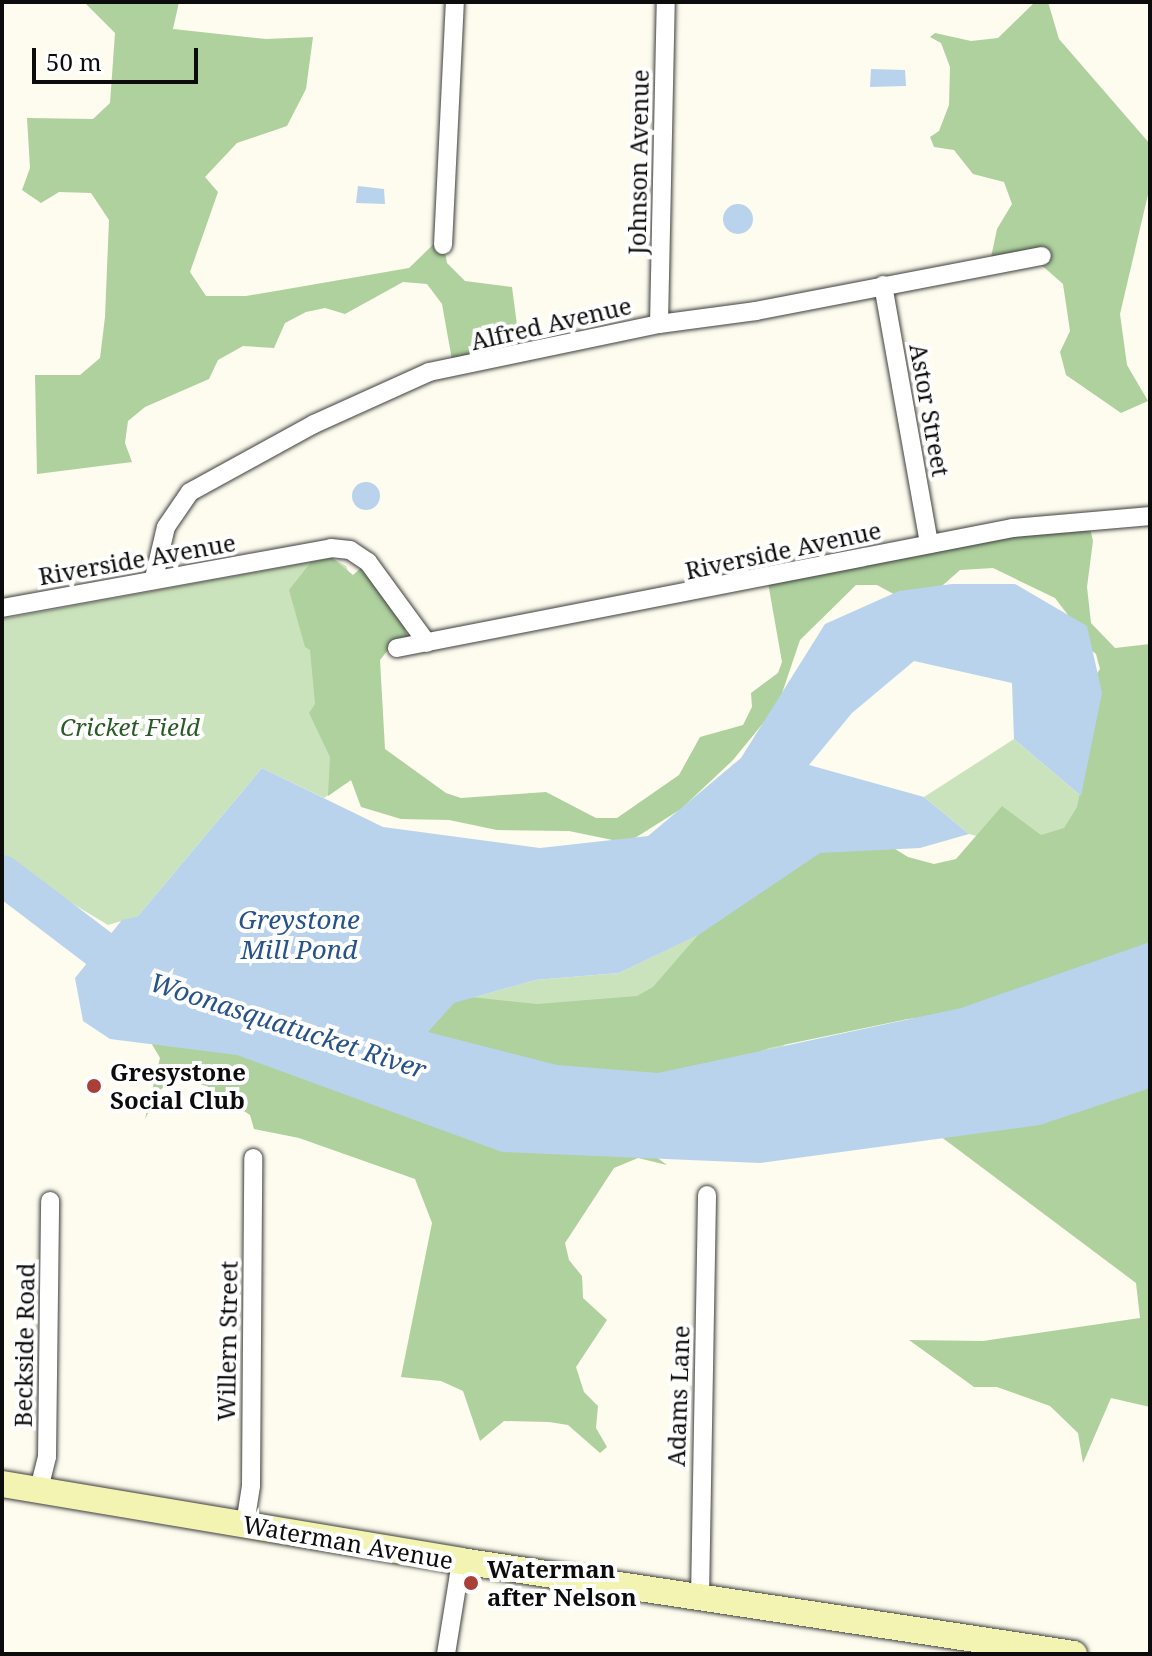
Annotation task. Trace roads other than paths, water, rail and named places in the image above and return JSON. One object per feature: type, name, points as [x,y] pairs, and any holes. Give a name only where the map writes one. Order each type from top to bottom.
[{"type":"main road","name":"Waterman Avenue","points":[[2,1484],[461,1561],[1074,1654]]},
{"type":"street","points":[[443,245],[455,2]]},
{"type":"street","name":"Johnson Avenue","points":[[659,324],[666,2]]},
{"type":"street","name":"Alfred Avenue","points":[[154,578],[166,527],[190,492],[302,430],[429,372],[659,324],[756,311],[1042,256]]},
{"type":"street","name":"Astor Street","points":[[883,285],[929,544]]},
{"type":"street","name":"Riverside Avenue","points":[[397,648],[1026,526],[1150,516]]},
{"type":"street","name":"Riverside Avenue","points":[[2,608],[331,548],[350,550],[368,562],[427,643]]},
{"type":"street","name":"Willern Street","points":[[245,1524],[251,1485],[253,1158]]},
{"type":"street","name":"Adams Lane","points":[[700,1598],[707,1195]]},
{"type":"street","name":"Beckside Road","points":[[39,1489],[47,1457],[50,1201]]},
{"type":"street","points":[[446,1654],[461,1561]]},
{"type":"water","points":[[871,69],[905,70],[906,86],[870,87]]},
{"type":"water","points":[[358,186],[384,189],[385,204],[356,203]]},
{"type":"water","points":[[738,204],[749,208],[753,219],[749,230],[738,234],[727,230],[723,219],[727,208]]},
{"type":"water","points":[[366,482],[376,486],[380,496],[376,506],[366,510],[356,506],[352,496],[356,486]]},
{"type":"water","name":"Greystone Mill Pond","points":[[952,584],[1015,584],[1087,626],[1102,693],[1081,796],[1014,739],[1012,683],[914,661],[852,713],[809,765],[924,797],[969,834],[920,848],[820,853],[700,934],[619,973],[535,980],[454,1003],[428,1032],[557,1065],[658,1073],[961,1008],[1150,942],[1150,1088],[1040,1125],[760,1163],[502,1152],[237,1055],[110,1039],[83,1021],[75,978],[122,920],[138,916],[262,768],[383,827],[540,848],[648,836],[741,758],[825,624],[899,591]]},
{"type":"waterway","name":"Woonasquatucket River","points":[[2,875],[139,979]]},
{"type":"place","name":"Gresystone Social Club","points":[[94,1086]]},
{"type":"place","name":"Waterman after Nelson","points":[[471,1583]]},
{"type":"park label","name":"Cricket Field","points":[[130,727]]}]
